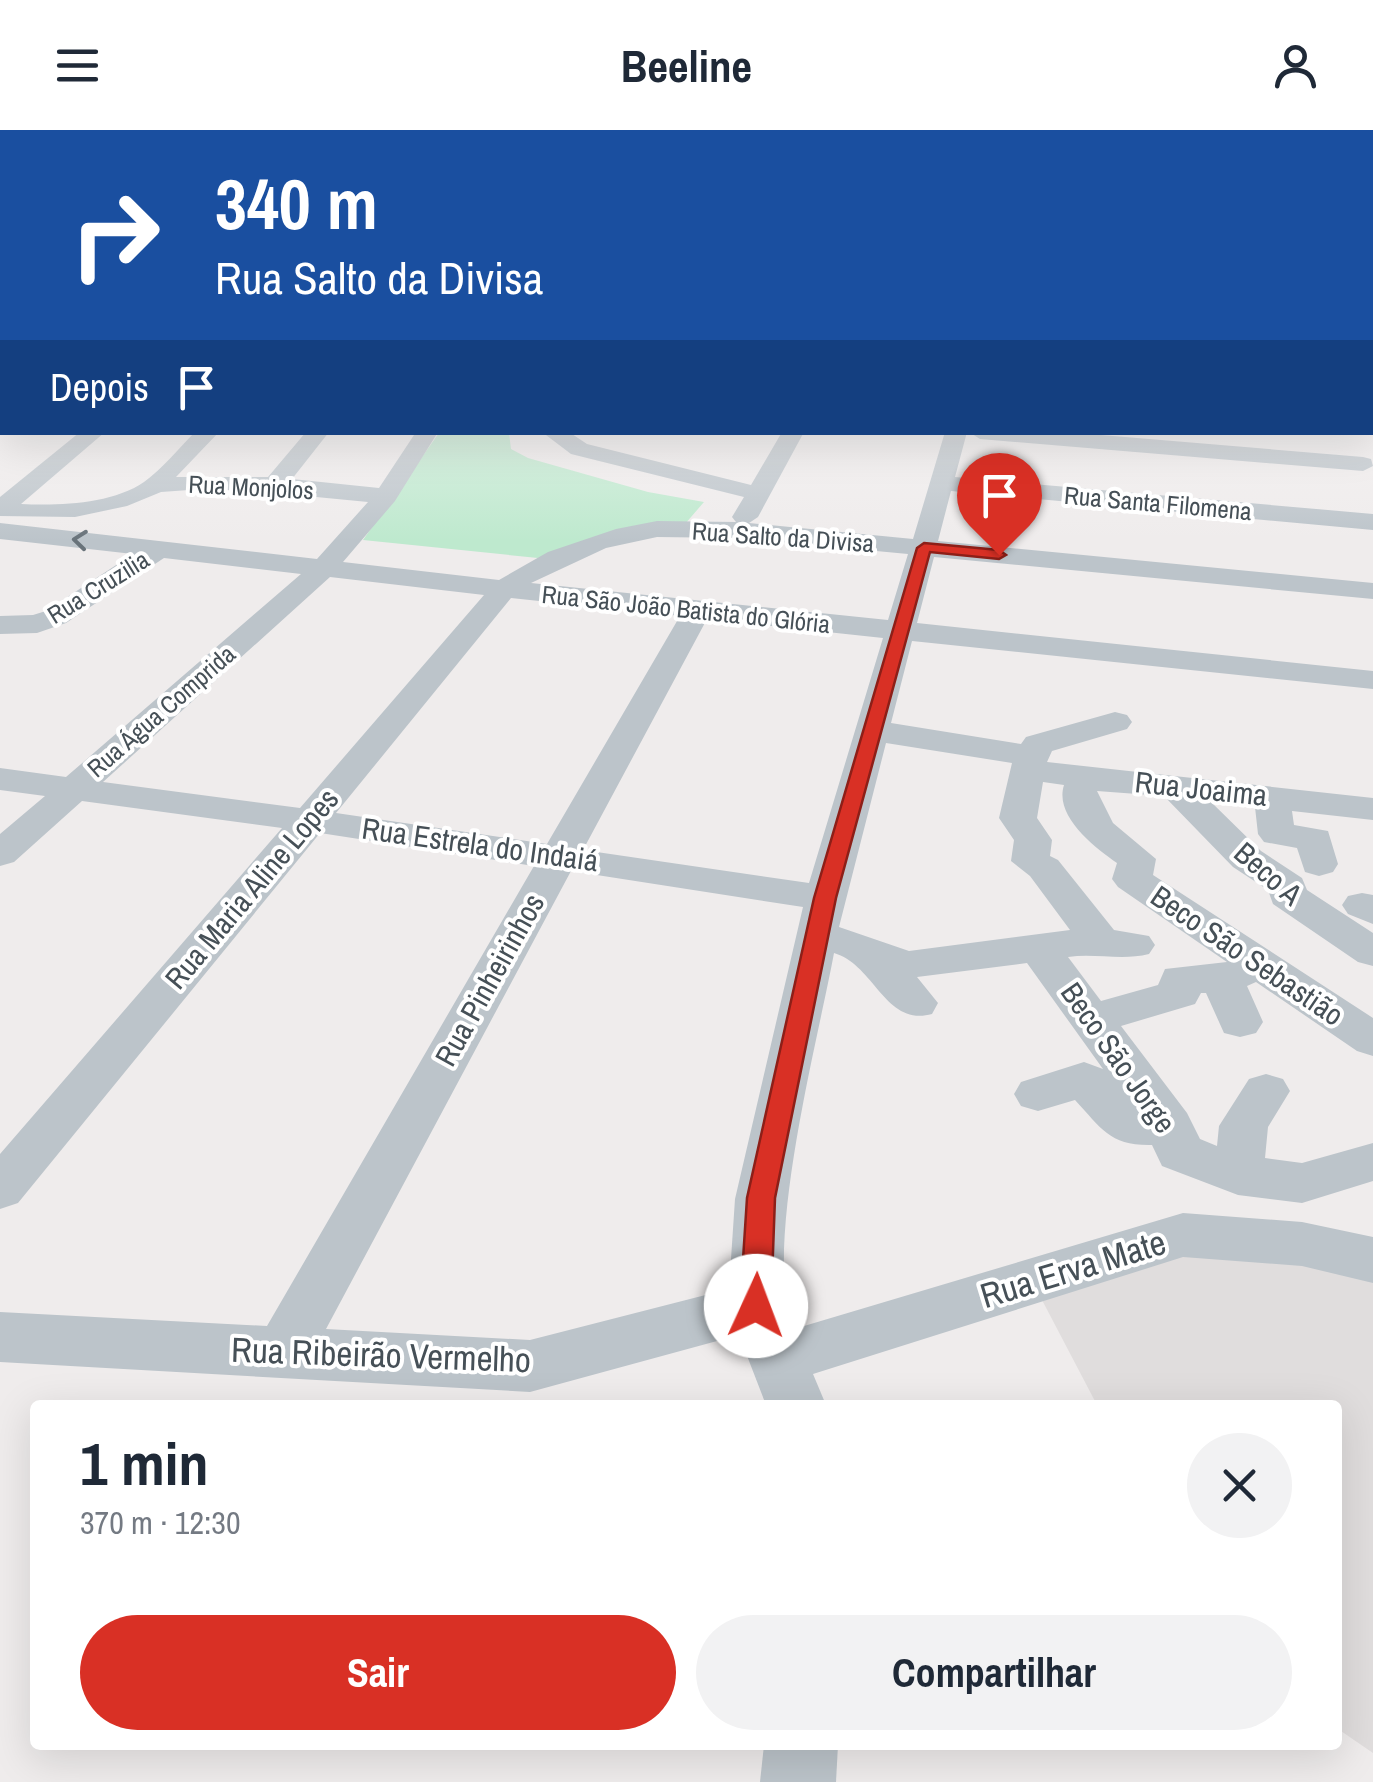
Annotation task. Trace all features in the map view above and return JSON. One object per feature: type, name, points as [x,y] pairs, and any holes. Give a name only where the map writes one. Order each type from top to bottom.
[{"type":"street","points":[[3,520],[91,435]]},
{"type":"street","points":[[154,485],[205,435]]},
{"type":"street","points":[[273,487],[316,435]]},
{"type":"street","name":"Rua Água Comprida","points":[[0,854],[323,569],[386,496],[424,435]]},
{"type":"street","points":[[558,435],[579,449],[759,494]]},
{"type":"street","points":[[736,530],[792,435]]},
{"type":"street","points":[[787,1382],[756,1306],[761,1198],[821,918],[955,435]]},
{"type":"street","points":[[1008,435],[1368,473],[1352,435]]},
{"type":"street","name":"Rua Monjolos","points":[[3,520],[132,496],[154,485],[194,482],[386,496]]},
{"type":"street","name":"Rua Santa Filomena","points":[[942,483],[1373,522]]},
{"type":"street","name":"Rua São João Batista do Glória","points":[[3,520],[159,548],[323,569],[1373,680]]},
{"type":"street","name":"Rua Salto da Divisa","points":[[504,589],[540,564],[657,529],[736,530],[1373,591]]},
{"type":"street","name":"Rua Cruzilia","points":[[0,625],[37,624],[56,617],[159,548]]},
{"type":"street","name":"Rua Maria Aline Lopes","points":[[0,1190],[504,589]]},
{"type":"street","name":"Rua Pinheirinhos","points":[[283,1352],[698,609]]},
{"type":"street","points":[[1030,764],[1038,744],[1115,722]]},
{"type":"street","name":"Rua Joaima","points":[[874,731],[977,745],[1030,764],[1090,778],[1272,796],[1332,814],[1373,809]]},
{"type":"street","name":"Rua Estrela do Indaiá","points":[[0,778],[559,856],[821,918],[847,942],[906,964],[1118,944],[1044,868],[1030,861],[1033,840],[1018,818],[1030,764]]},
{"type":"street","name":"Beco São Sebastião","points":[[1090,778],[1079,789],[1082,809],[1097,832],[1137,860],[1132,878],[1373,1040]]},
{"type":"street","name":"Beco A","points":[[1173,785],[1247,859],[1288,886],[1288,894],[1373,952]]},
{"type":"street","points":[[1272,796],[1277,834],[1314,839],[1319,864]]},
{"type":"street","name":"Beco São Jorge","points":[[1040,950],[1170,1126],[1180,1152],[1238,1175],[1302,1183],[1373,1162]]},
{"type":"street","points":[[868,951],[916,1002]]},
{"type":"street","points":[[1092,1019],[1179,994],[1180,978],[1218,979],[1262,964]]},
{"type":"street","points":[[1218,979],[1234,1001],[1240,1022]]},
{"type":"street","points":[[1038,1094],[1084,1079],[1130,1127],[1170,1126]]},
{"type":"street","points":[[1238,1175],[1244,1126],[1266,1091]]},
{"type":"street","points":[[1302,1183],[1302,1244]]},
{"type":"street","name":"Rua Erva Mate","points":[[787,1382],[1183,1236],[1302,1244],[1373,1260]]},
{"type":"street","name":"Rua Ribeirão Vermelho","points":[[0,1336],[530,1366],[756,1306]]},
{"type":"street","points":[[798,1782],[801,1750]]},
{"type":"shaded area","points":[[1198,1251],[1373,1274],[1373,1753],[1342,1732],[1342,1400],[1094,1400],[1042,1300]]},
{"type":"green space","points":[[438,435],[509,435],[511,449],[528,458],[648,492],[704,502],[685,524],[538,558],[363,540]]},
{"type":"route","points":[[756,1306],[761,1198],[825,898],[924,548],[999,555]]}]
